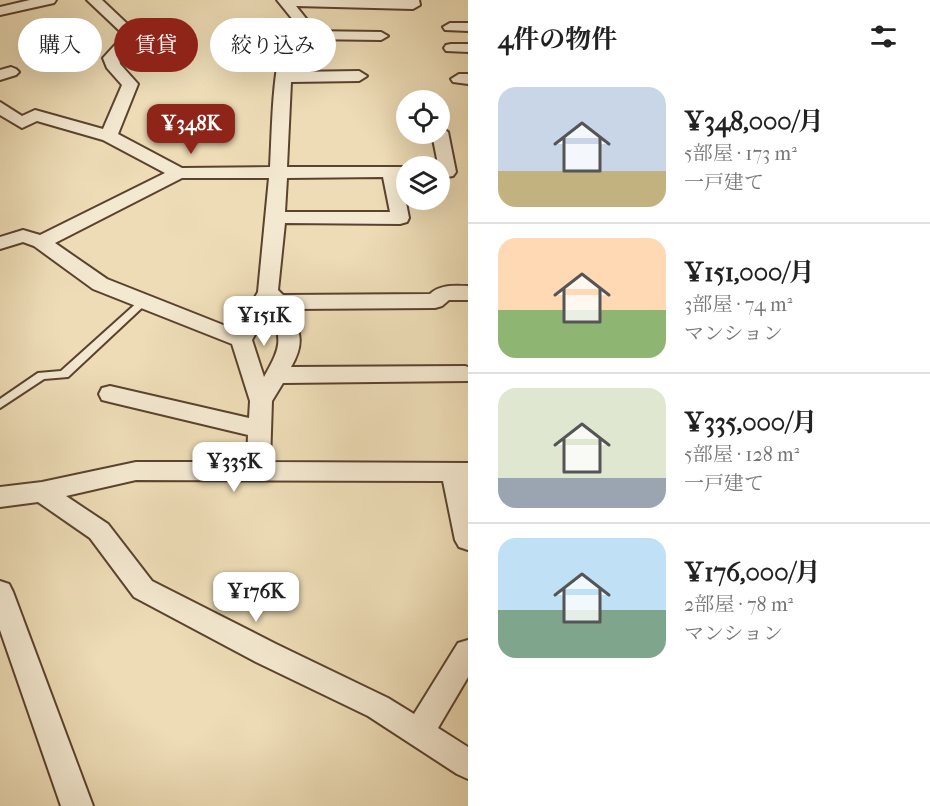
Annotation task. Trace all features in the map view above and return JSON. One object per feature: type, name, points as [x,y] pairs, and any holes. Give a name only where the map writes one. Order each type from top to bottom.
[{"type":"street","points":[[0,11],[49,0]]},
{"type":"street","points":[[94,0],[132,35],[111,58],[112,65],[129,84],[109,136]]},
{"type":"street","points":[[284,0],[413,5],[412,0]]},
{"type":"street","points":[[284,0],[299,18]]},
{"type":"street","points":[[450,27],[468,27]]},
{"type":"street","points":[[336,35],[381,36]]},
{"type":"street","points":[[451,48],[468,48]]},
{"type":"street","points":[[261,401],[289,352],[290,334],[273,297],[284,72]]},
{"type":"street","points":[[283,77],[359,76]]},
{"type":"street","points":[[0,107],[22,123],[35,115],[109,136],[179,173]]},
{"type":"street","points":[[40,242],[179,173],[396,172]]},
{"type":"street","points":[[450,172],[468,172]]},
{"type":"street","points":[[276,217],[400,218],[400,210]]},
{"type":"street","points":[[0,243],[23,236],[40,242],[100,284],[241,340]]},
{"type":"street","points":[[273,297],[435,301],[444,293],[468,293]]},
{"type":"street","points":[[241,340],[273,297]]},
{"type":"street","points":[[241,340],[261,401],[258,472]]},
{"type":"street","points":[[276,375],[465,374]]},
{"type":"street","points":[[110,394],[260,429]]},
{"type":"street","points":[[0,497],[42,492],[136,471],[460,472],[468,540]]},
{"type":"street","points":[[42,492],[99,531],[143,589],[266,653],[378,707],[468,764]]},
{"type":"street","points":[[0,592],[77,806]]},
{"type":"street","points":[[419,733],[468,652]]},
{"type":"lane","points":[[0,404],[42,376],[64,374],[143,302]]}]
